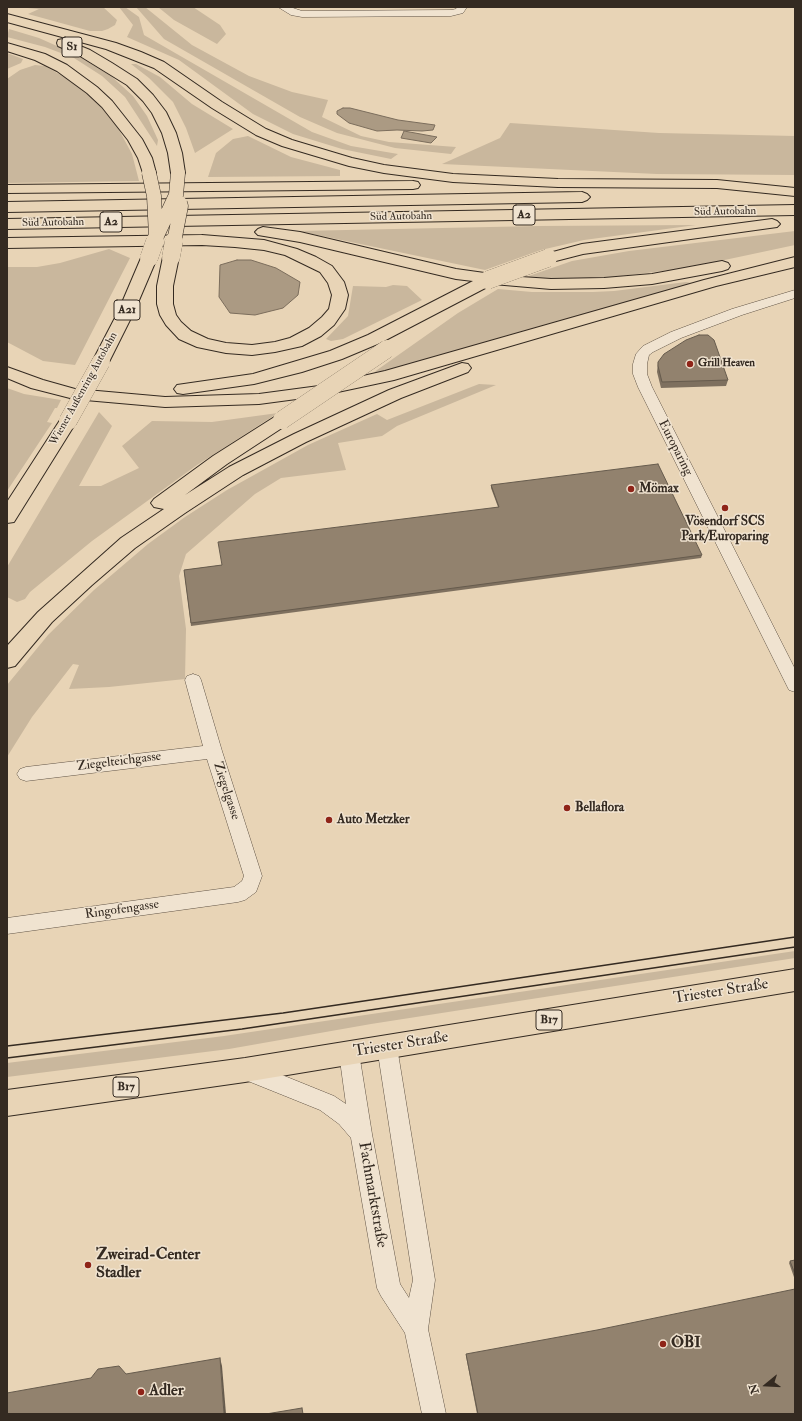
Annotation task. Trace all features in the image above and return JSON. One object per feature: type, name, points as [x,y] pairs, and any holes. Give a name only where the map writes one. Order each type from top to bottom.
[{"type":"main road","points":[[7,18],[97,42],[136,55],[159,65],[217,106],[261,132],[317,153],[349,162],[418,174],[453,178],[558,183]]},
{"type":"main road","name":"S1","points":[[7,24],[28,29],[85,53],[132,82],[159,112],[169,133],[175,153],[178,173],[176,195],[169,212]]},
{"type":"main road","points":[[7,47],[40,58],[62,68],[92,90],[124,122],[145,158],[154,196],[156,237]]},
{"type":"main road","points":[[7,189],[367,184],[487,185],[558,183],[717,184],[795,193]]},
{"type":"main road","name":"Süd Autobahn","points":[[8,207],[795,193]]},
{"type":"main road","points":[[7,243],[202,240],[264,245],[291,252],[326,269],[336,282],[340,295],[337,309],[328,321],[315,332],[296,342],[252,350],[226,348],[203,343],[185,335],[174,325],[168,315],[165,304],[165,286],[171,257],[181,206],[176,195]]},
{"type":"main road","name":"Süd Autobahn","points":[[7,224],[795,210]]},
{"type":"main road","name":"Wiener Außenring Autobahn","points":[[7,517],[68,421],[101,362],[126,312],[149,258],[156,237],[169,212]]},
{"type":"main road","points":[[215,221],[259,232],[300,237],[350,248],[407,264],[456,274],[506,281],[551,284],[604,283],[652,279],[795,251]]},
{"type":"main road","points":[[15,375],[77,387],[121,390],[166,390],[209,386],[254,379],[296,368],[336,355],[374,339],[482,288],[488,280],[548,258],[582,249],[621,243],[725,229],[795,222]]},
{"type":"main road","points":[[15,375],[37,384],[74,394],[165,402],[259,399],[319,391],[388,376],[710,283],[795,262]]},
{"type":"main road","points":[[7,646],[35,613],[73,575],[117,538],[220,460],[387,349],[448,304]]},
{"type":"main road","points":[[7,660],[45,617],[85,580],[128,544],[178,508],[236,471],[300,438],[395,394],[486,358],[563,332],[592,318]]},
{"type":"main road","name":"Triester Straße","points":[[7,1103],[244,1070],[795,980]]},
{"type":"street","points":[[283,7],[302,14],[340,10],[451,13],[461,9]]},
{"type":"street","name":"Europaring","points":[[795,294],[737,312],[676,335],[648,349],[643,354],[640,364],[640,374],[645,387],[795,686]]},
{"type":"street","name":"Ziegelgasse","points":[[192,680],[253,876],[249,886],[238,894]]},
{"type":"street","name":"Ziegelteichgasse","points":[[26,774],[213,751]]},
{"type":"street","name":"Ringofengasse","points":[[7,926],[238,894]]},
{"type":"street","name":"Fachmarktstraße","points":[[387,1047],[424,1280],[416,1329],[434,1414]]},
{"type":"street","name":"Fachmarktstraße","points":[[349,1053],[361,1134],[389,1288],[416,1329]]},
{"type":"street","points":[[244,1070],[327,1103],[347,1117],[361,1134]]},
{"type":"shaded area","points":[[16,7],[103,7],[117,20],[115,25],[108,29],[102,31],[90,31],[28,14],[39,9]]},
{"type":"shaded area","points":[[119,7],[125,7],[139,17],[144,35],[312,132],[351,146],[398,154],[391,159],[342,149],[293,134],[253,114],[179,60],[127,37],[133,25]]},
{"type":"shaded area","points":[[136,7],[145,7],[192,45],[249,76],[292,92],[328,100],[322,117],[361,136],[389,142],[456,147],[451,154],[395,148],[337,133],[300,117],[164,39]]},
{"type":"shaded area","points":[[158,7],[193,7],[220,25],[226,34],[217,44],[174,20]]},
{"type":"shaded area","points":[[9,29],[39,38],[77,55],[111,76],[133,96],[147,116],[158,140],[157,146],[125,97],[102,76],[74,58],[45,47],[7,37]]},
{"type":"shaded area","points":[[7,53],[23,59],[21,63],[7,69]]},
{"type":"shaded area","points":[[131,64],[136,64],[160,77],[192,104],[233,129],[195,153],[186,128],[173,102],[149,78]]},
{"type":"shaded area","points":[[35,65],[45,66],[66,78],[96,101],[118,128],[132,154],[139,181],[7,183],[7,79],[20,70]]},
{"type":"shaded area","points":[[343,108],[350,108],[398,120],[435,125],[433,130],[377,131],[349,123],[337,114],[337,111]]},
{"type":"shaded area","points":[[510,123],[659,133],[795,136],[795,175],[657,174],[442,164],[500,138]]},
{"type":"shaded area","points":[[404,131],[437,137],[431,143],[401,138]]},
{"type":"shaded area","points":[[248,136],[291,157],[340,170],[340,176],[208,177],[216,153],[233,139]]},
{"type":"shaded area","points":[[696,225],[584,240],[541,250],[485,270],[298,231],[539,226]]},
{"type":"shaded area","points":[[795,231],[795,245],[687,268],[613,277],[572,280],[526,277],[572,261],[629,251]]},
{"type":"shaded area","points":[[109,249],[130,258],[75,365],[43,361],[7,342],[7,267],[37,267],[60,263]]},
{"type":"shaded area","points":[[237,260],[251,260],[276,268],[300,282],[298,295],[283,308],[255,315],[230,313],[219,297],[220,265]]},
{"type":"shaded area","points":[[686,282],[692,283],[500,338],[365,381],[377,370],[458,313],[498,289],[532,292],[593,292],[614,291]]},
{"type":"shaded area","points":[[393,285],[407,286],[422,300],[343,339],[331,341],[326,339],[348,316],[353,286],[386,287]]},
{"type":"shaded area","points":[[479,384],[496,385],[397,426],[382,436],[338,443],[346,470],[281,478],[255,494],[186,554],[179,576],[186,629],[185,679],[109,687],[69,689],[79,665],[73,664],[32,717],[7,757],[7,685],[48,635],[94,590],[148,544],[185,517],[227,490],[308,445],[377,414],[387,420]]},
{"type":"shaded area","points":[[7,388],[24,394],[61,400],[47,422],[52,423],[7,491]]},
{"type":"shaded area","points":[[99,412],[112,426],[79,486],[101,486],[139,468],[122,446],[152,421],[212,422],[278,413],[197,465],[92,541],[30,592],[25,599],[17,602],[7,597],[7,567]]},
{"type":"shaded area","points":[[795,951],[795,958],[371,1024],[229,1049],[7,1077],[7,1063],[224,1036]]},
{"type":"building","name":"Grill Heaven","points":[[699,335],[708,335],[714,340],[728,380],[662,382],[658,362],[664,354],[686,340]]},
{"type":"building","name":"Mömax","points":[[658,464],[702,555],[191,623],[184,570],[222,565],[218,542],[499,507],[491,485]]},
{"type":"building","points":[[795,1260],[795,1274],[790,1261]]},
{"type":"building","name":"OBI","points":[[795,1289],[795,1414],[478,1414],[466,1354],[597,1330]]},
{"type":"building","name":"Adler","points":[[220,1358],[224,1414],[7,1414],[7,1393],[91,1378],[98,1369],[119,1366],[126,1374]]},
{"type":"building","points":[[302,1408],[303,1414],[266,1414]]},
{"type":"tram line","points":[[7,1046],[283,1013],[795,937]]},
{"type":"tram line","points":[[7,1058],[242,1029],[795,947]]},
{"type":"place","name":"Grill Heaven","points":[[690,364]]},
{"type":"place","name":"Mömax","points":[[631,489]]},
{"type":"place","name":"Vösendorf SCS Park/Europaring","points":[[725,508]]},
{"type":"place","name":"Bellaflora","points":[[567,808]]},
{"type":"place","name":"Auto Metzker","points":[[329,820]]},
{"type":"place","name":"Zweirad-Center Stadler","points":[[88,1265]]},
{"type":"place","name":"OBI","points":[[663,1344]]},
{"type":"place","name":"Adler","points":[[141,1392]]}]
